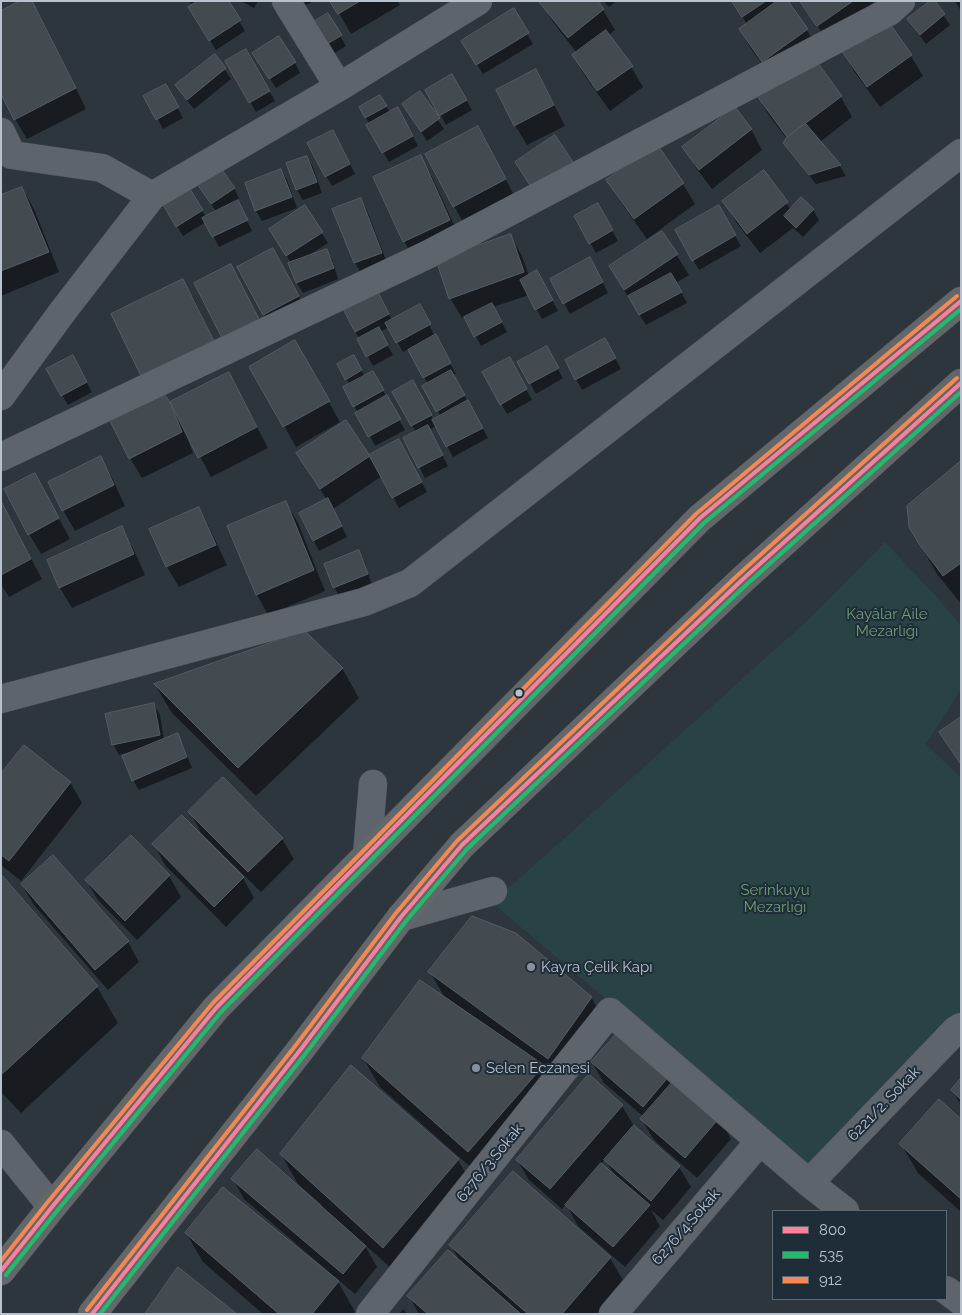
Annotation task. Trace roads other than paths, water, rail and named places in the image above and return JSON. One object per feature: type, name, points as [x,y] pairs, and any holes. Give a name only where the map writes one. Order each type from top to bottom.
[{"type":"highway","points":[[1,1271],[52,1206],[216,1008],[700,518],[961,301]]},
{"type":"highway","points":[[92,1314],[301,1049],[401,917],[462,845],[742,580],[961,383]]},
{"type":"street","points":[[286,1],[338,87]]},
{"type":"street","points":[[1,396],[63,311],[152,196],[338,87],[478,1]]},
{"type":"street","points":[[1,457],[428,254],[890,11],[900,1]]},
{"type":"street","points":[[1,132],[12,155],[102,168],[152,196]]},
{"type":"street","points":[[1,699],[364,602],[410,583],[961,152]]},
{"type":"street","points":[[367,855],[373,784]]},
{"type":"street","points":[[401,917],[493,891]]},
{"type":"street","name":"6276/3.Sokak","points":[[370,1314],[610,1012],[760,1141]]},
{"type":"street","name":"6221/2. Sokak","points":[[809,1183],[961,1027]]},
{"type":"street","points":[[760,1141],[844,1210]]},
{"type":"street","name":"6276/4.Sokak","points":[[613,1314],[760,1141]]},
{"type":"street","points":[[1,1144],[52,1206]]},
{"type":"place","name":"Kayra Çelik Kapı","points":[[531,967]]},
{"type":"place","name":"Selen Eczanesi","points":[[476,1068]]},
{"type":"park label","name":"Kayâlar Aile Mezarlığı","points":[[887,622]]},
{"type":"park label","name":"Serinkuyu Mezarlığı","points":[[775,898]]}]
